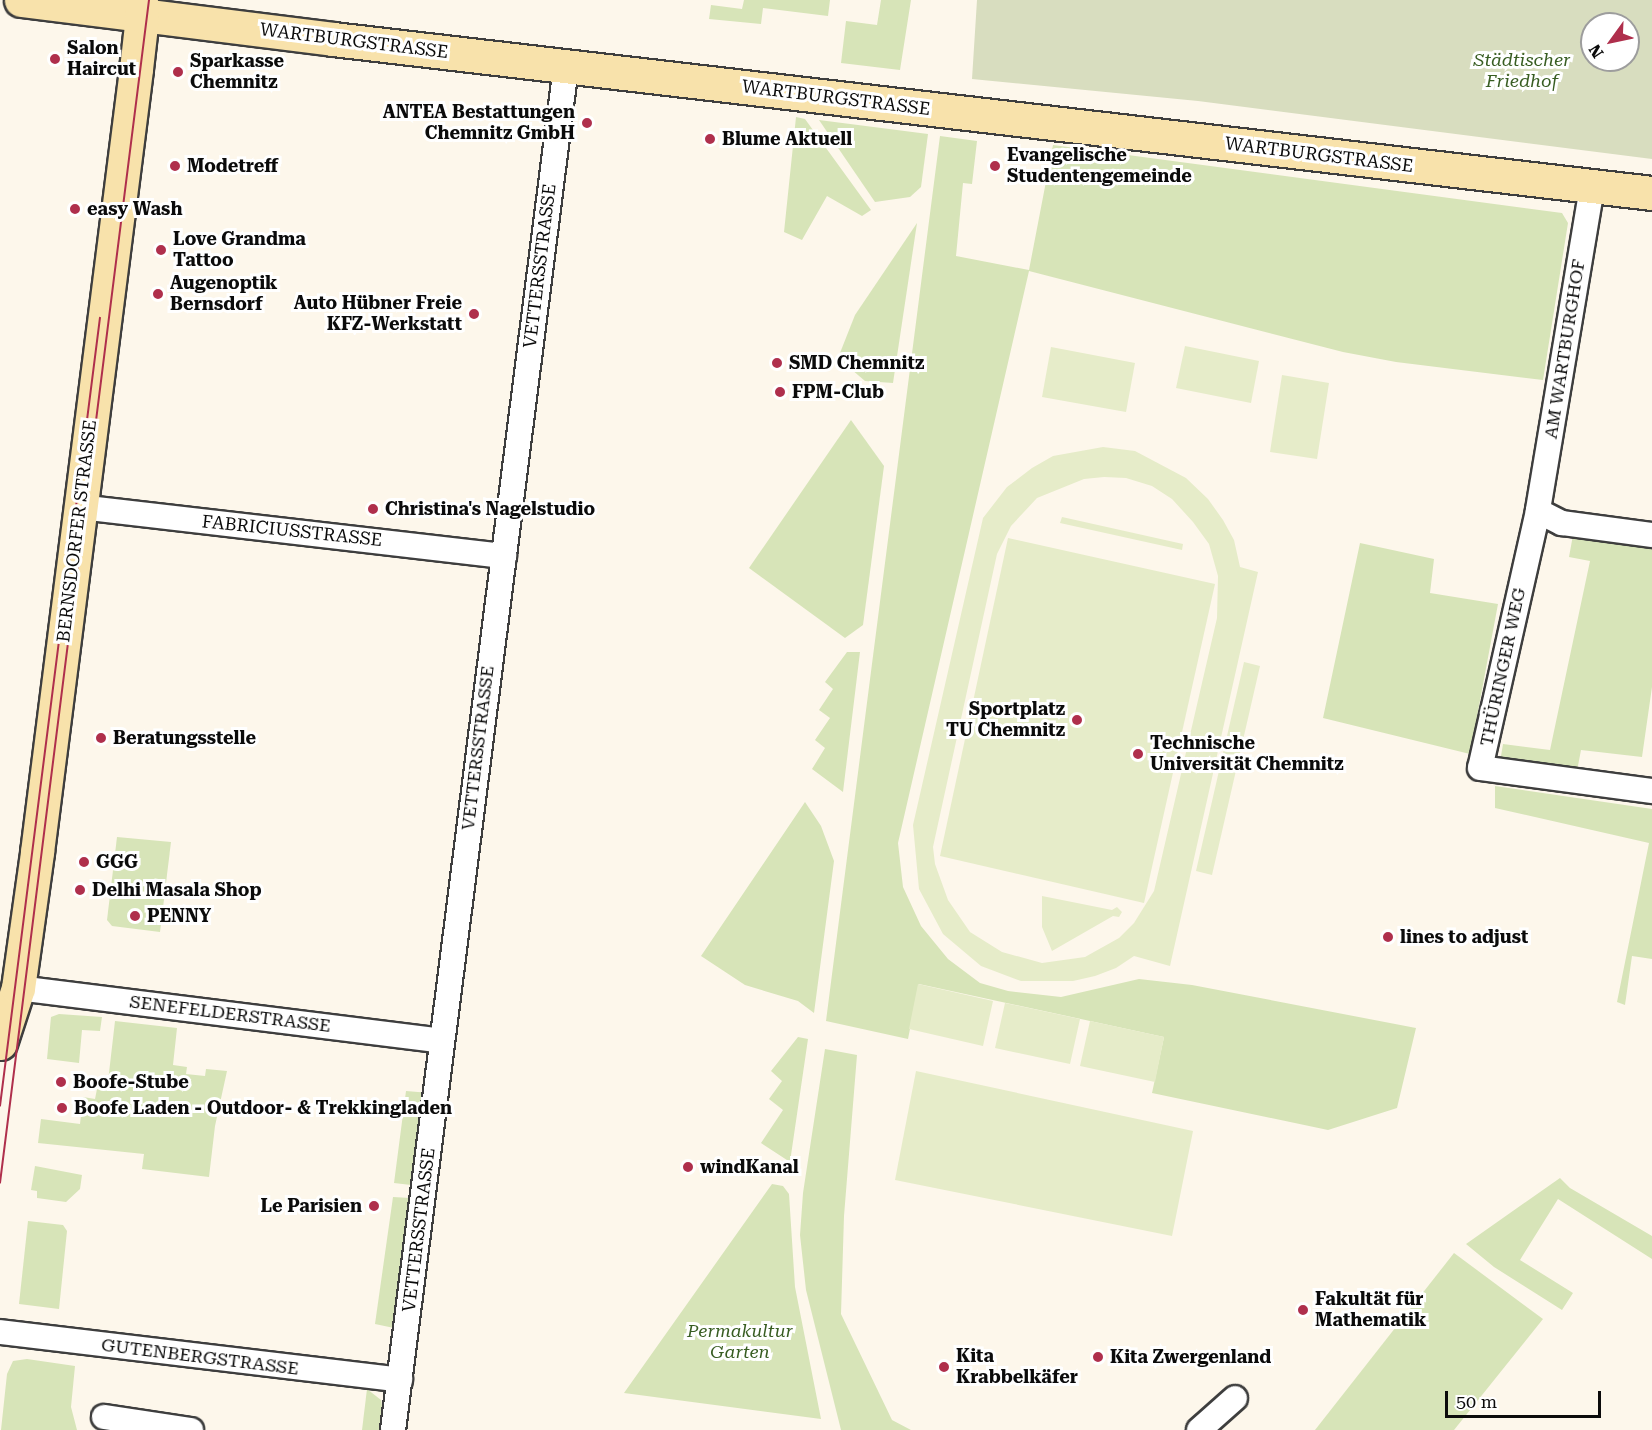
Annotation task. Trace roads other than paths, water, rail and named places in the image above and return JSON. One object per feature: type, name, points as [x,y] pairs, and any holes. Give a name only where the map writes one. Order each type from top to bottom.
[{"type":"main road","name":"WARTBURGSTRASSE","points":[[21,0],[145,5],[566,66],[1652,193]]},
{"type":"main road","name":"BERNSDORFER STRASSE","points":[[0,1043],[18,988],[145,5]]},
{"type":"street","name":"VETTERSSTRASSE","points":[[393,1430],[566,66]]},
{"type":"street","name":"AM WARTBURGHOF","points":[[1538,512],[1592,187]]},
{"type":"street","name":"FABRICIUSSTRASSE","points":[[80,507],[504,556]]},
{"type":"street","points":[[1538,512],[1562,522],[1652,535]]},
{"type":"street","name":"THÜRINGER WEG","points":[[1538,512],[1480,768],[1652,791]]},
{"type":"street","name":"SENEFELDERSTRASSE","points":[[18,988],[441,1041]]},
{"type":"street","name":"GUTENBERGSTRASSE","points":[[0,1332],[400,1380]]},
{"type":"street","points":[[1199,1430],[1234,1398]]},
{"type":"street","points":[[104,1417],[191,1430]]},
{"type":"tram line","points":[[0,1183],[149,0]]},
{"type":"tram line","points":[[0,1106],[100,318]]},
{"type":"place","name":"Salon Haircut","points":[[55,59]]},
{"type":"place","name":"Sparkasse Chemnitz","points":[[178,72]]},
{"type":"place","name":"ANTEA Bestattungen Chemnitz GmbH","points":[[587,123]]},
{"type":"place","name":"Blume Aktuell","points":[[710,139]]},
{"type":"place","name":"Modetreff","points":[[175,166]]},
{"type":"place","name":"Evangelische Studentengemeinde","points":[[995,166]]},
{"type":"place","name":"easy Wash","points":[[75,209]]},
{"type":"place","name":"Love Grandma Tattoo","points":[[161,250]]},
{"type":"place","name":"Augenoptik Bernsdorf","points":[[158,294]]},
{"type":"place","name":"Auto Hübner Freie KFZ-Werkstatt","points":[[474,314]]},
{"type":"place","name":"SMD Chemnitz","points":[[777,363]]},
{"type":"place","name":"FPM-Club","points":[[780,392]]},
{"type":"place","name":"Christina's Nagelstudio","points":[[373,509]]},
{"type":"place","name":"Sportplatz TU Chemnitz","points":[[1077,720]]},
{"type":"place","name":"Beratungsstelle","points":[[101,738]]},
{"type":"place","name":"Technische Universität Chemnitz","points":[[1138,754]]},
{"type":"place","name":"GGG","points":[[84,862]]},
{"type":"place","name":"Delhi Masala Shop","points":[[80,890]]},
{"type":"place","name":"PENNY","points":[[135,916]]},
{"type":"place","name":"lines to adjust","points":[[1388,937]]},
{"type":"place","name":"Boofe-Stube","points":[[61,1082]]},
{"type":"place","name":"Boofe Laden - Outdoor- & Trekkingladen","points":[[62,1108]]},
{"type":"place","name":"windKanal","points":[[688,1167]]},
{"type":"place","name":"Le Parisien","points":[[374,1206]]},
{"type":"place","name":"Fakultät für Mathematik","points":[[1303,1310]]},
{"type":"place","name":"Kita Zwergenland","points":[[1098,1357]]},
{"type":"place","name":"Kita Krabbelkäfer","points":[[944,1367]]},
{"type":"park label","name":"Städtischer Friedhof","points":[[1522,71]]},
{"type":"park label","name":"Permakultur Garten","points":[[740,1342]]}]
